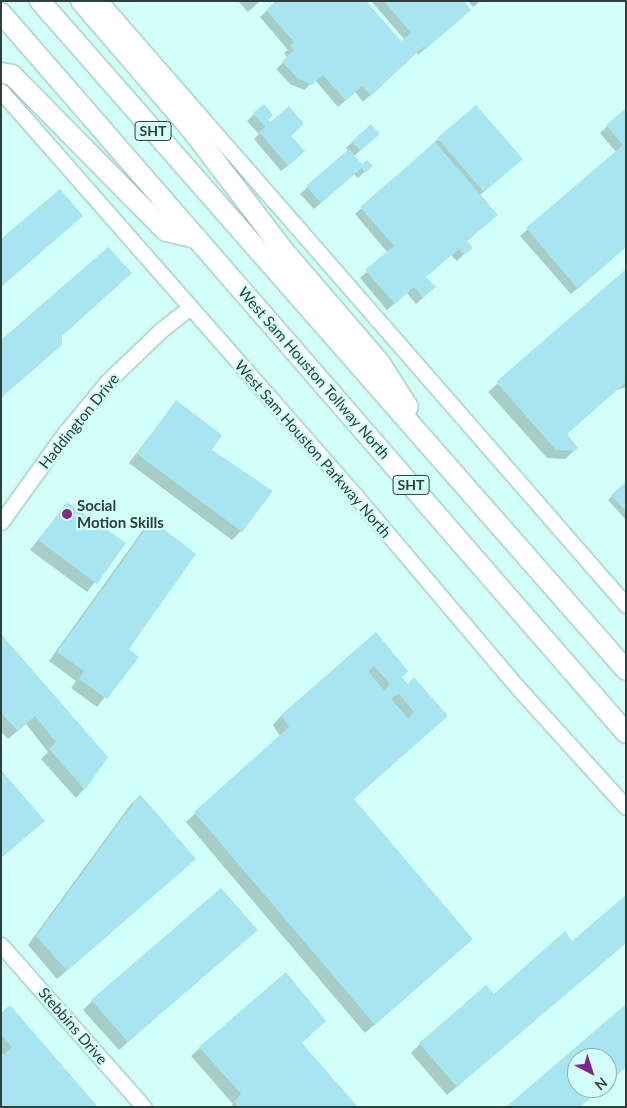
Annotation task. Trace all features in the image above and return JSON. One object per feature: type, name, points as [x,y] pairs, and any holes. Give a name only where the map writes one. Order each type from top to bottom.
[{"type":"highway","name":"SHT","points":[[40,1],[626,670]]},
{"type":"highway","points":[[81,1],[191,129],[284,250],[380,363],[448,467]]},
{"type":"highway","name":"West Sam Houston Tollway North","points":[[1,13],[626,732]]},
{"type":"highway","points":[[1,72],[12,75],[166,231],[197,238]]},
{"type":"main road","points":[[100,1],[626,605]]},
{"type":"main road","name":"West Sam Houston Parkway North","points":[[1,91],[189,308],[361,502],[519,689],[626,807]]},
{"type":"main road","name":"Haddington Drive","points":[[1,522],[66,433],[107,382],[161,330],[189,308]]},
{"type":"main road","name":"Stebbins Drive","points":[[1,946],[144,1107]]},
{"type":"building","points":[[275,1],[366,1],[401,41],[411,33],[384,1],[464,1],[471,10],[426,49],[423,47],[371,96],[362,86],[346,101],[323,75],[312,85],[297,78],[282,61],[294,50],[290,46],[294,42],[266,10]]},
{"type":"building","points":[[264,104],[273,115],[268,120],[270,122],[289,106],[304,124],[291,136],[305,151],[288,166],[259,132],[265,127],[253,113]]},
{"type":"building","points":[[476,105],[523,159],[484,192],[437,138]]},
{"type":"building","points":[[626,108],[626,247],[578,289],[526,228],[623,145],[606,125]]},
{"type":"building","points":[[371,124],[380,134],[360,151],[352,141]]},
{"type":"building","points":[[435,142],[498,215],[467,241],[473,248],[464,255],[459,249],[426,277],[436,287],[423,298],[414,287],[395,304],[365,270],[394,246],[360,207]]},
{"type":"building","points":[[349,149],[362,164],[367,160],[373,166],[365,173],[362,168],[321,203],[306,186]]},
{"type":"building","points":[[60,189],[83,216],[1,287],[1,239]]},
{"type":"building","points":[[108,247],[132,273],[62,336],[62,345],[1,398],[1,340]]},
{"type":"building","points":[[626,269],[626,382],[567,434],[578,448],[575,451],[556,450],[496,382]]},
{"type":"building","points":[[176,400],[222,435],[212,450],[273,491],[242,532],[137,454]]},
{"type":"building","points":[[626,482],[626,511],[611,495]]},
{"type":"building","points":[[67,502],[126,543],[97,584],[38,540]]},
{"type":"building","points":[[152,520],[196,554],[129,649],[139,657],[107,699],[79,679],[84,671],[57,652]]},
{"type":"building","points":[[376,632],[408,671],[402,678],[408,684],[414,677],[448,716],[354,799],[473,939],[375,1025],[194,812],[289,727],[281,715]],"holes":[[[374,666],[390,684],[384,690],[368,671]],[[399,694],[414,712],[408,718],[391,699]]]},
{"type":"building","points":[[1,634],[108,757],[85,790],[49,749],[56,742],[35,716],[18,731],[1,713]]},
{"type":"building","points":[[1,770],[45,821],[1,858]]},
{"type":"building","points":[[140,794],[196,859],[67,971],[36,936]]},
{"type":"building","points":[[221,888],[258,930],[128,1042],[91,1000]]},
{"type":"building","points":[[626,895],[626,943],[457,1087],[419,1043],[486,985],[494,994],[565,931],[572,941]]},
{"type":"building","points":[[286,972],[326,1021],[302,1043],[358,1107],[238,1107],[234,1102],[241,1094],[199,1047]]},
{"type":"building","points":[[626,1004],[626,1067],[617,1075],[617,1048],[575,1048]]},
{"type":"building","points":[[10,1005],[98,1107],[1,1107],[1,1057],[12,1047],[1,1034],[1,1013]]},
{"type":"building","points":[[567,1055],[567,1098],[590,1098],[580,1107],[506,1107]]},
{"type":"place","name":"Social Motion Skills","points":[[67,514]]}]
